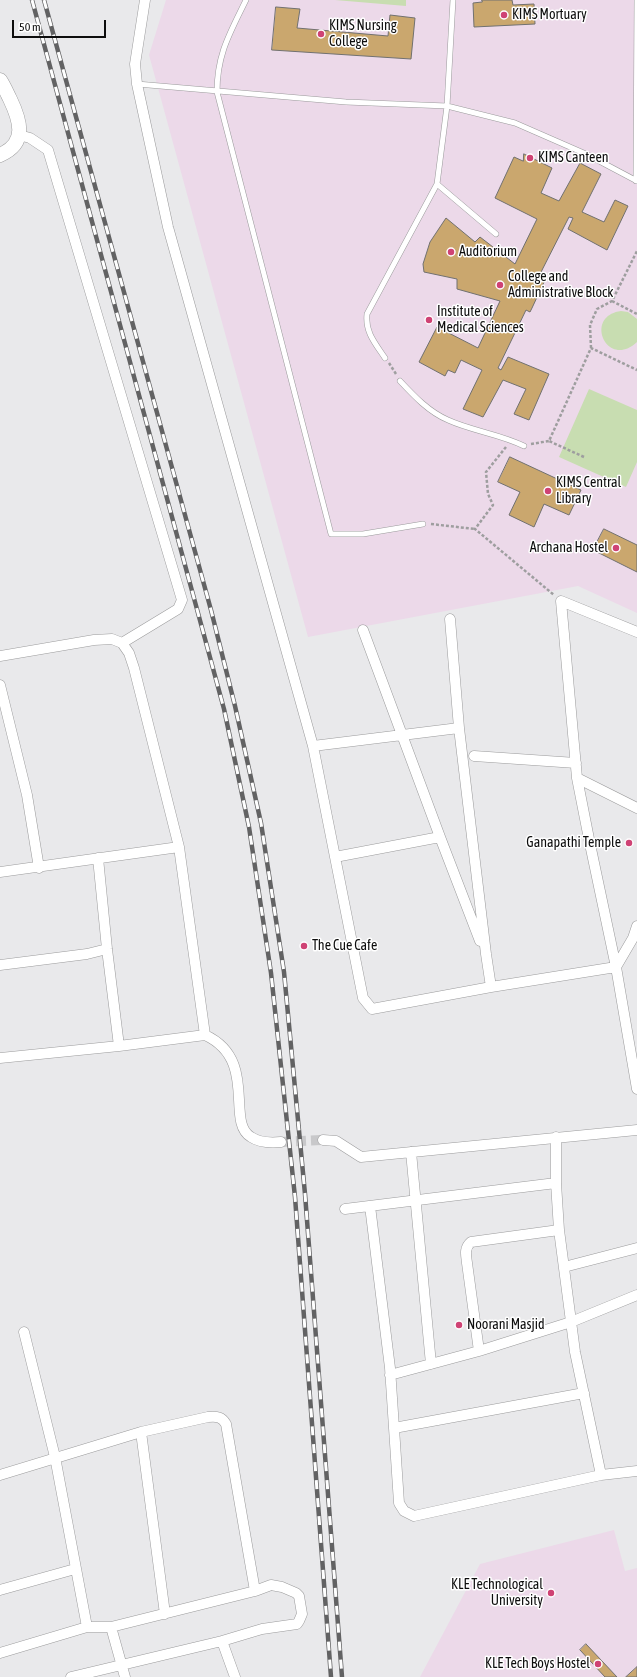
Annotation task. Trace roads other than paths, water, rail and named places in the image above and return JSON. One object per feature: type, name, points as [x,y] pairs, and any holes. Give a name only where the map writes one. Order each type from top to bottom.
[{"type":"street","points":[[145,0],[135,64],[137,84],[168,227],[313,746],[363,998],[372,1008],[616,967],[633,948],[633,938],[637,926]]},
{"type":"street","points":[[0,80],[16,112],[21,127],[17,141],[5,153],[0,155]]},
{"type":"street","points":[[19,135],[30,138],[48,150],[182,600],[178,610],[122,643]]},
{"type":"street","points":[[637,632],[562,601],[577,778],[616,967],[637,1089]]},
{"type":"street","points":[[450,619],[460,728],[491,987]]},
{"type":"street","points":[[363,630],[440,837],[486,954]]},
{"type":"street","points":[[0,656],[94,640],[112,639],[122,643],[129,653],[179,847],[204,1035]]},
{"type":"street","points":[[0,685],[28,796],[39,868]]},
{"type":"street","points":[[313,746],[460,728]]},
{"type":"street","points":[[474,756],[576,763]]},
{"type":"street","points":[[577,778],[637,808]]},
{"type":"street","points":[[335,858],[440,837]]},
{"type":"street","points":[[0,872],[39,868],[179,847]]},
{"type":"street","points":[[98,858],[119,1046]]},
{"type":"street","points":[[0,965],[87,954],[107,949]]},
{"type":"street","points":[[0,1058],[119,1046],[204,1035],[215,1040],[225,1049],[234,1062],[238,1077],[240,1114],[246,1132],[251,1138],[261,1141],[281,1142]]},
{"type":"street","points":[[323,1140],[336,1142],[361,1156],[637,1130]]},
{"type":"street","points":[[556,1137],[556,1183],[559,1230],[571,1322],[575,1352],[601,1475]]},
{"type":"street","points":[[411,1152],[431,1364]]},
{"type":"street","points":[[345,1209],[556,1183]]},
{"type":"street","points":[[370,1206],[390,1375],[399,1503],[404,1510],[414,1516],[601,1475],[637,1471]]},
{"type":"street","points":[[478,1351],[467,1263],[466,1249],[468,1245],[471,1242],[559,1230]]},
{"type":"street","points":[[564,1267],[637,1248]]},
{"type":"street","points":[[390,1375],[478,1351],[571,1322],[637,1296]]},
{"type":"street","points":[[24,1332],[55,1457],[87,1627]]},
{"type":"street","points":[[394,1428],[584,1393]]},
{"type":"street","points":[[0,1475],[141,1432],[208,1417],[215,1416],[224,1420],[226,1424],[255,1591]]},
{"type":"street","points":[[141,1432],[165,1614]]},
{"type":"street","points":[[0,1590],[75,1569]]},
{"type":"street","points":[[0,1653],[87,1627],[111,1627],[255,1591],[271,1585],[282,1587],[296,1593],[301,1604],[302,1614],[300,1622],[297,1624],[262,1629],[222,1641],[71,1677]]},
{"type":"street","points":[[111,1627],[125,1677]]},
{"type":"street","points":[[222,1641],[231,1676]]},
{"type":"lane","points":[[246,0],[222,52],[219,65],[217,92],[321,488],[331,534],[363,534],[423,524]]},
{"type":"lane","points":[[385,358],[369,334],[366,323],[367,314],[437,184],[447,106],[453,0]]},
{"type":"lane","points":[[137,84],[346,102],[447,106],[515,123],[586,154],[637,181],[637,0]]},
{"type":"lane","points":[[437,184],[496,234]]},
{"type":"lane","points":[[400,381],[428,408],[447,420],[512,440],[524,446]]},
{"type":"tunnel","points":[[281,1142],[323,1140]]},
{"type":"railway","points":[[32,0],[224,709],[249,827],[271,973],[295,1197],[331,1677]]},
{"type":"railway","points":[[44,0],[211,610],[235,706],[261,823],[284,972],[305,1194],[342,1677]]},
{"type":"place","name":"KIMS Mortuary","points":[[504,15]]},
{"type":"place","name":"KIMS Nursing College","points":[[321,34]]},
{"type":"place","name":"KIMS Canteen","points":[[530,158]]},
{"type":"place","name":"Auditorium","points":[[451,252]]},
{"type":"place","name":"College and Administrative Block","points":[[500,285]]},
{"type":"place","name":"Institute of Medical Sciences","points":[[429,320]]},
{"type":"place","name":"KIMS Central Library","points":[[548,491]]},
{"type":"place","name":"Archana Hostel","points":[[616,548]]},
{"type":"place","name":"Ganapathi Temple","points":[[629,843]]},
{"type":"place","name":"The Cue Cafe","points":[[304,946]]},
{"type":"place","name":"Noorani Masjid","points":[[459,1325]]},
{"type":"place","name":"KLE Technological University","points":[[551,1593]]},
{"type":"place","name":"KLE Tech Boys Hostel","points":[[598,1664]]}]
